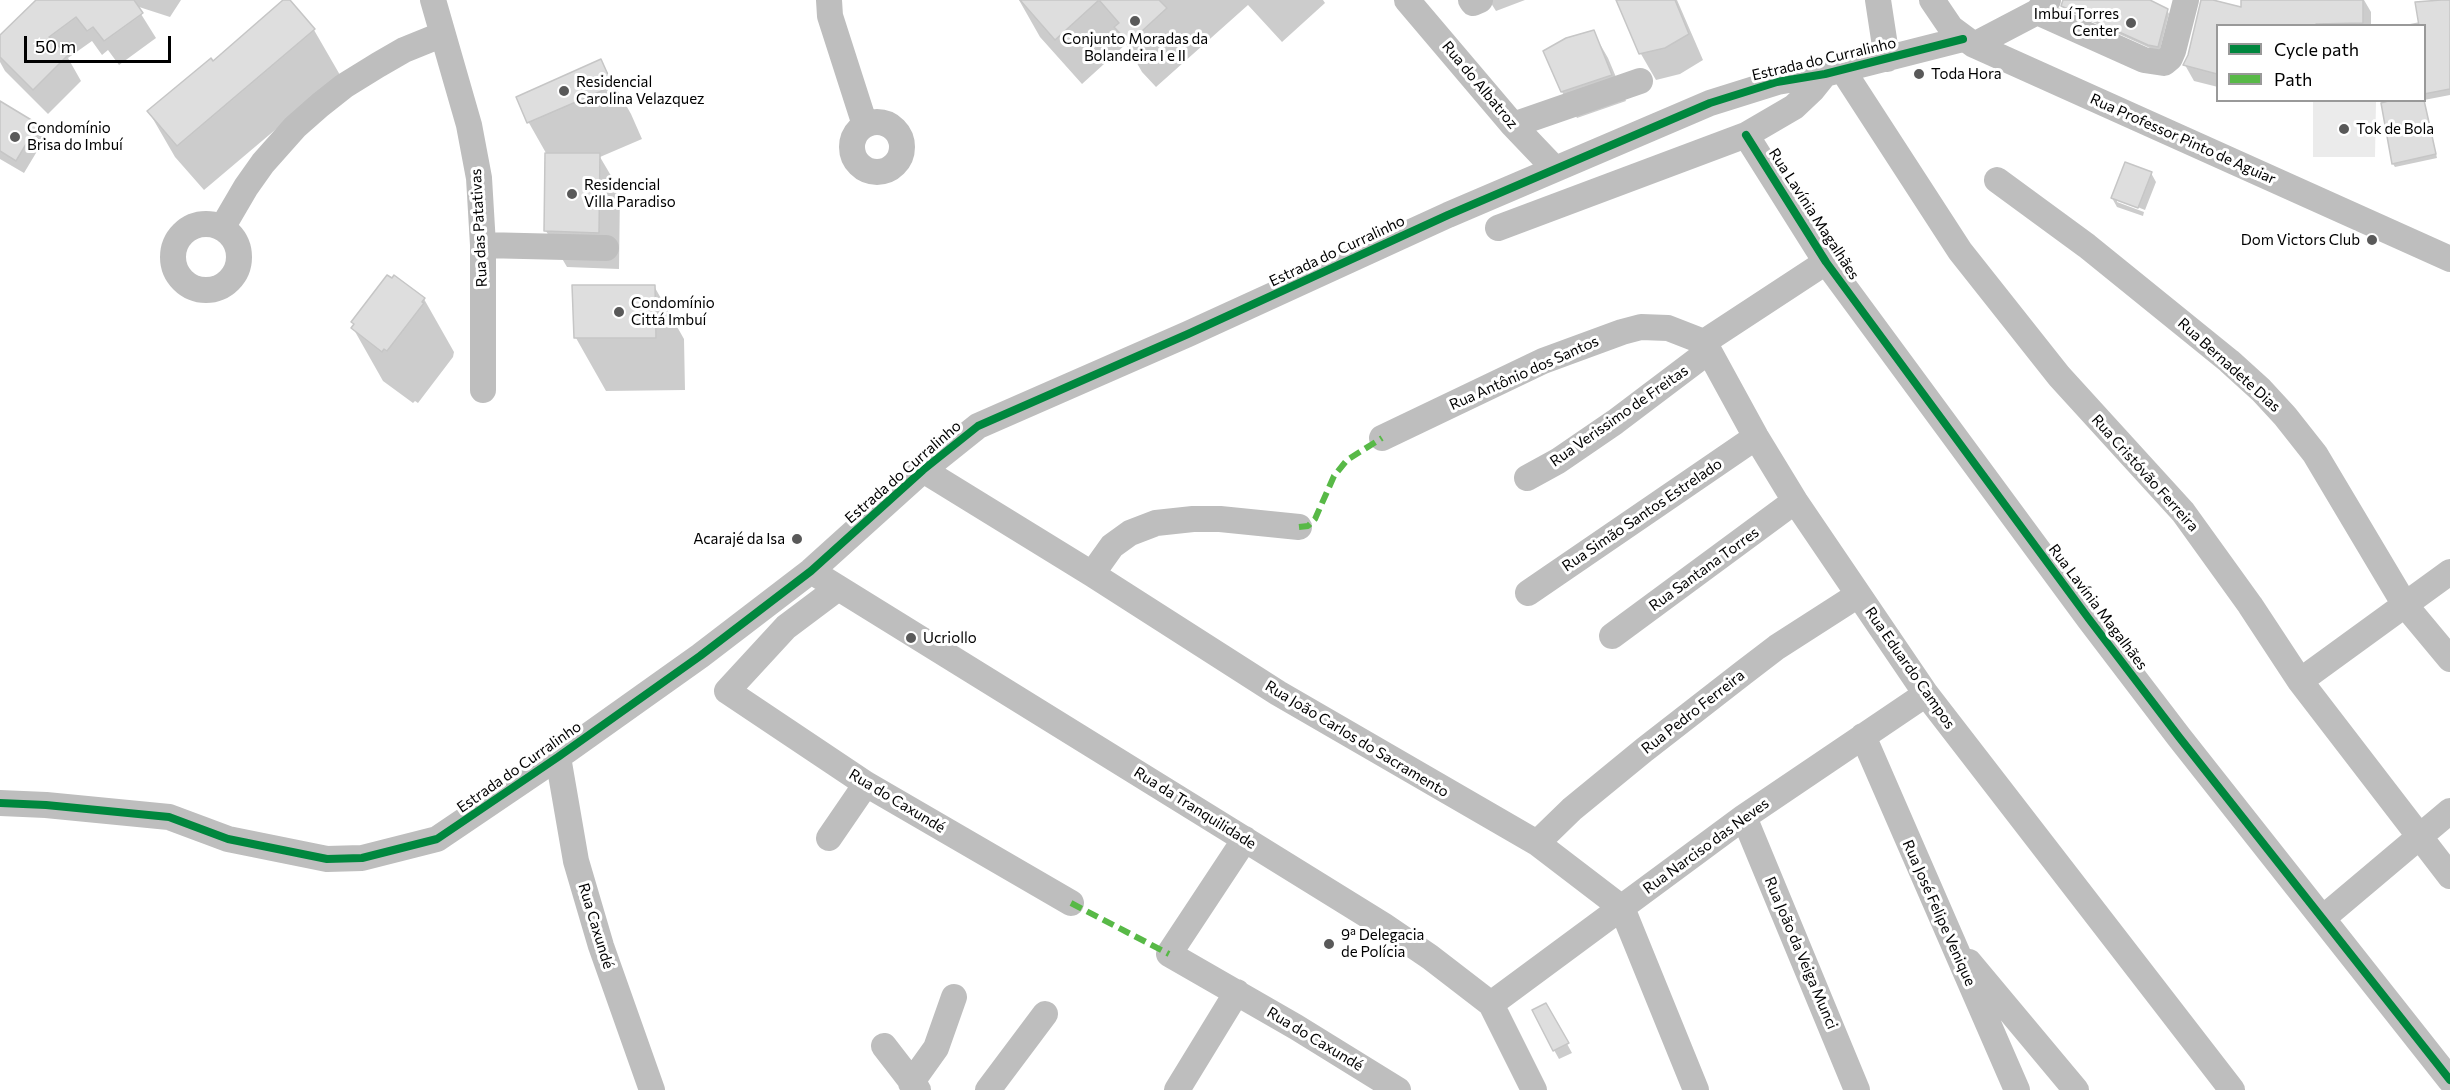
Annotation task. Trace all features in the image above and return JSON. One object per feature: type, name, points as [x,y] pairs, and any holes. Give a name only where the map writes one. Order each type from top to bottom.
[{"type":"street","name":"Rua das Patativas","points":[[433,0],[441,35],[469,125],[479,178],[483,245],[483,390]]},
{"type":"street","points":[[829,0],[837,37],[865,125]]},
{"type":"street","name":"Rua do Albatroz","points":[[1407,0],[1513,125],[1555,169]]},
{"type":"street","points":[[1471,0],[1473,3],[1480,0]]},
{"type":"street","points":[[1878,0],[1887,59]]},
{"type":"street","name":"Rua Professor Pinto de Aguiar","points":[[1932,0],[1941,15],[1968,42],[2450,259]]},
{"type":"street","points":[[2043,6],[2144,60],[2164,63],[2173,51],[2186,0]]},
{"type":"street","name":"Estrada do Curralinho","points":[[0,803],[46,805],[169,817],[228,839],[327,859],[362,858],[437,839],[558,757],[700,656],[811,571],[923,470],[978,426],[1555,169],[1743,92],[1777,82],[1834,72],[1968,42],[2043,6]]},
{"type":"street","points":[[222,228],[263,163],[295,127],[344,86],[404,50],[441,35]]},
{"type":"street","points":[[1498,228],[1746,135],[1794,107],[1834,72]]},
{"type":"street","name":"Rua Cristóvão Ferreira","points":[[1834,72],[1960,251],[2058,376],[2183,512],[2250,605],[2300,681],[2418,838],[2450,876]]},
{"type":"street","points":[[1513,125],[1640,81]]},
{"type":"street","name":"Rua Lavínia Magalhães","points":[[1746,135],[1826,262],[2103,637],[2450,1080]]},
{"type":"street","name":"Rua Bernadete Dias","points":[[1997,180],[2096,253],[2229,361],[2286,416],[2314,454],[2405,605],[2450,659]]},
{"type":"street","points":[[483,245],[606,248]]},
{"type":"street","points":[[1707,346],[1826,262]]},
{"type":"street","name":"Rua Antônio dos Santos","points":[[1382,438],[1543,361],[1622,332],[1641,327],[1668,328],[1707,346]]},
{"type":"street","name":"Rua Eduardo Campos","points":[[1707,346],[1756,437],[1795,501],[1926,694],[2232,1090]]},
{"type":"street","name":"Rua Verissimo de Freitas","points":[[1527,478],[1558,461],[1616,422],[1707,346]]},
{"type":"street","name":"Rua Simão Santos Estrelado","points":[[1528,592],[1756,437]]},
{"type":"street","name":"Rua João Carlos do Sacramento","points":[[923,470],[1092,574],[1278,693],[1537,843],[1622,908]]},
{"type":"street","name":"Rua Santana Torres","points":[[1612,636],[1795,501]]},
{"type":"street","points":[[1092,574],[1112,546],[1130,533],[1156,523],[1220,519],[1299,527]]},
{"type":"street","name":"Rua da Tranquilidade","points":[[811,571],[1383,925],[1430,957],[1491,1004],[1534,1090]]},
{"type":"street","points":[[2300,681],[2450,572]]},
{"type":"street","name":"Rua do Caxundé","points":[[838,588],[786,627],[727,691],[866,784],[1071,903]]},
{"type":"street","name":"Rua Pedro Ferreira","points":[[1537,843],[1572,809],[1743,673],[1777,647],[1858,595]]},
{"type":"street","name":"Rua Narciso das Neves","points":[[1491,1004],[1744,816],[1926,694]]},
{"type":"street","name":"Rua José Felipe Venique","points":[[1863,736],[2017,1090]]},
{"type":"street","name":"Rua Caxundé","points":[[558,757],[579,872],[601,946],[652,1090]]},
{"type":"street","points":[[829,838],[866,784]]},
{"type":"street","points":[[2323,918],[2450,811]]},
{"type":"street","name":"Rua João da Veiga Munci","points":[[1744,816],[1857,1090]]},
{"type":"street","name":"Rua do Caxundé","points":[[1245,839],[1169,954],[1398,1090]]},
{"type":"street","points":[[1622,908],[1696,1090]]},
{"type":"street","points":[[1953,944],[2076,1090]]},
{"type":"street","points":[[1177,1090],[1236,992]]},
{"type":"street","points":[[884,1046],[915,1087],[936,1048],[954,998]]},
{"type":"street","points":[[988,1090],[1045,1014]]},
{"type":"shaded area","name":"Tok de Bola","points":[[2313,102],[2376,102],[2375,157],[2313,157]]},
{"type":"building","points":[[36,0],[134,0],[143,13],[104,41],[93,27],[87,31],[76,17],[49,37],[68,55],[33,90],[0,57],[0,35]]},
{"type":"building","points":[[283,0],[290,0],[315,29],[177,146],[147,111],[211,58],[213,61]]},
{"type":"building","name":"Conjunto Moradas da Bolandeira I e II","points":[[1020,0],[1099,0],[1055,40]]},
{"type":"building","name":"Conjunto Moradas da Bolandeira I e II","points":[[1099,0],[1159,0],[1167,8],[1129,43],[1114,27],[1119,23]]},
{"type":"building","points":[[1616,0],[1675,0],[1689,34],[1665,48],[1639,54]]},
{"type":"building","name":"Imbuí Torres Center","points":[[2063,0],[2150,0],[2168,9],[2158,47],[2148,45],[2061,6]]},
{"type":"building","points":[[2201,0],[2213,0],[2241,7],[2241,0],[2363,0],[2363,23],[2216,24],[2216,74],[2183,65],[2188,55]]},
{"type":"building","points":[[2450,0],[2450,89],[2426,94],[2426,24],[2419,24],[2415,2]]},
{"type":"building","points":[[1594,30],[1612,75],[1561,92],[1543,51],[1566,38]]},
{"type":"building","name":"Residencial Carolina Velazquez","points":[[601,59],[613,86],[527,123],[516,97]]},
{"type":"building","name":"Condomínio Brisa do Imbuí","points":[[0,101],[38,124],[16,161],[0,151]]},
{"type":"building","points":[[2424,102],[2436,154],[2392,164],[2381,103]]},
{"type":"building","name":"Residencial Villa Paradiso","points":[[545,153],[600,153],[599,233],[544,231]]},
{"type":"building","points":[[2125,162],[2152,172],[2138,208],[2111,198]]},
{"type":"building","points":[[387,275],[392,278],[394,275],[425,298],[422,302],[424,303],[387,351],[384,349],[382,352],[351,328],[354,324],[351,322]]},
{"type":"building","name":"Condomínio Cittá Imbuí","points":[[572,285],[655,285],[656,338],[574,338]]},
{"type":"building","points":[[1546,1003],[1569,1043],[1553,1051],[1532,1010]]},
{"type":"marked path","points":[[1299,527],[1308,526],[1315,519],[1334,476],[1347,460],[1382,438]]},
{"type":"marked path","points":[[1071,903],[1169,954]]},
{"type":"cycle path","points":[[0,803],[46,805],[169,817],[228,839],[327,859],[362,858],[437,839],[558,757],[700,656],[811,571],[923,470],[978,426],[1188,334],[1448,215],[1710,103],[1777,82],[1825,74],[1963,39]]},
{"type":"cycle path","points":[[1746,135],[1826,262],[2089,619],[2179,737],[2450,1080]]},
{"type":"place","name":"Conjunto Moradas da Bolandeira I e II","points":[[1135,21]]},
{"type":"place","name":"Imbuí Torres Center","points":[[2131,23]]},
{"type":"place","name":"Toda Hora","points":[[1919,74]]},
{"type":"place","name":"Residencial Carolina Velazquez","points":[[564,91]]},
{"type":"place","name":"Tok de Bola","points":[[2344,129]]},
{"type":"place","name":"Condomínio Brisa do Imbuí","points":[[15,137]]},
{"type":"place","name":"Residencial Villa Paradiso","points":[[572,194]]},
{"type":"place","name":"Dom Victors Club","points":[[2372,240]]},
{"type":"place","name":"Condomínio Cittá Imbuí","points":[[619,312]]},
{"type":"place","name":"Acarajé da Isa","points":[[797,539]]},
{"type":"place","name":"Ucriollo","points":[[911,638]]},
{"type":"place","name":"9ª Delegacia de Polícia","points":[[1329,944]]}]
